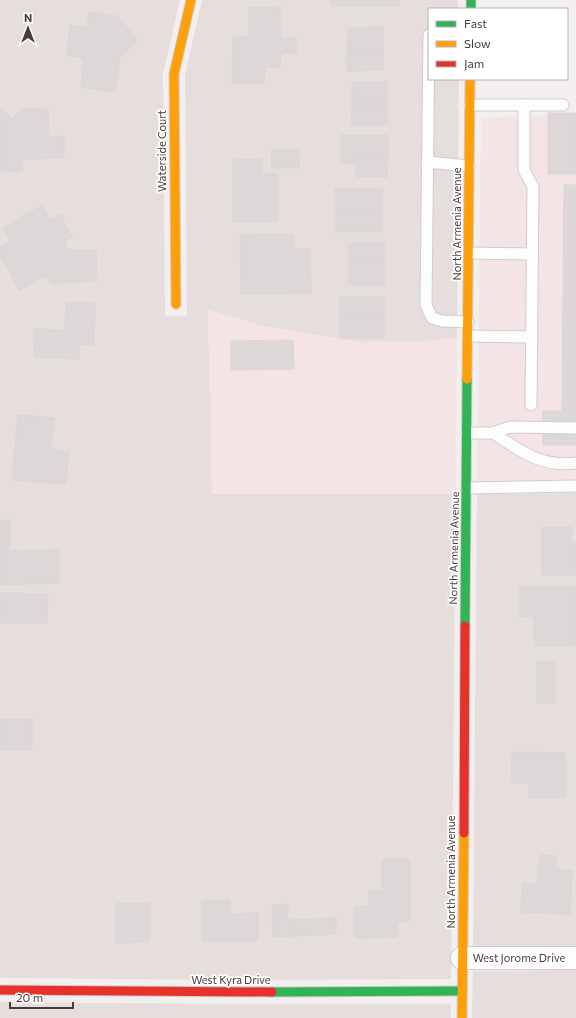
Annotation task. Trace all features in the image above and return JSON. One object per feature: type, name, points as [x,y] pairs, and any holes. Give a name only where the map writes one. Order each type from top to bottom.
[{"type":"main road","name":"Waterside Court","points":[[176,304],[174,74],[191,0]]},
{"type":"main road","name":"North Armenia Avenue","points":[[462,1018],[470,80]]},
{"type":"main road","name":"West Kyra Drive","points":[[0,990],[222,992],[462,991]]},
{"type":"street","name":"West Jorome Drive","points":[[462,958],[576,958]]},
{"type":"lane","points":[[428,80],[426,305],[432,318],[442,321],[468,322]]},
{"type":"lane","points":[[470,105],[563,105]]},
{"type":"lane","points":[[524,105],[524,170],[533,187],[531,405]]},
{"type":"lane","points":[[427,162],[469,166]]},
{"type":"lane","points":[[469,254],[532,254]]},
{"type":"lane","points":[[468,336],[532,337]]},
{"type":"lane","points":[[467,433],[494,433],[510,427],[576,428]]},
{"type":"lane","points":[[494,433],[537,460],[566,465],[576,463]]},
{"type":"lane","points":[[467,488],[576,486]]},
{"type":"shaded area","points":[[0,0],[180,0],[163,74],[165,316],[187,316],[185,75],[202,0],[458,0],[458,8],[428,8],[428,80],[459,80],[457,338],[426,341],[359,342],[263,326],[208,310],[212,494],[456,494],[451,979],[230,980],[0,978]]},
{"type":"shaded area","points":[[576,114],[576,493],[477,494],[481,118]]},
{"type":"shaded area","points":[[208,310],[263,326],[359,342],[426,341],[457,338],[456,494],[212,494]]},
{"type":"shaded area","points":[[576,493],[576,946],[473,946],[477,494]]},
{"type":"shaded area","points":[[576,970],[576,1018],[472,1018],[473,971]]},
{"type":"shaded area","points":[[0,1002],[451,1004],[451,1018],[0,1018]]},
{"type":"building","points":[[331,0],[351,0],[351,6],[331,6]]},
{"type":"building","points":[[351,0],[373,0],[373,6],[351,6]]},
{"type":"building","points":[[373,0],[399,0],[399,6],[373,6]]},
{"type":"building","points":[[249,7],[281,8],[281,38],[297,38],[297,53],[281,52],[280,68],[265,67],[264,83],[232,83],[233,37],[249,37]]},
{"type":"building","points":[[89,12],[117,16],[137,39],[120,58],[115,92],[81,87],[84,58],[67,55],[70,25],[87,28]]},
{"type":"building","points":[[383,27],[383,51],[347,50],[348,28]]},
{"type":"building","points":[[347,50],[383,51],[383,70],[347,71]]},
{"type":"building","points":[[352,82],[387,82],[387,104],[352,104]]},
{"type":"building","points":[[352,104],[387,104],[387,125],[351,125]]},
{"type":"building","points":[[0,108],[12,119],[22,109],[48,108],[49,136],[64,136],[64,158],[22,159],[22,171],[0,172]]},
{"type":"building","points":[[548,113],[576,113],[576,174],[548,174]]},
{"type":"building","points":[[341,135],[388,135],[388,157],[357,157],[357,163],[341,163]]},
{"type":"building","points":[[272,150],[300,150],[299,168],[271,168]]},
{"type":"building","points":[[357,157],[388,157],[387,177],[356,177]]},
{"type":"building","points":[[233,159],[262,159],[262,174],[277,174],[277,222],[233,222]]},
{"type":"building","points":[[564,185],[576,185],[576,411],[562,411]]},
{"type":"building","points":[[335,189],[382,189],[382,212],[335,212]]},
{"type":"building","points":[[42,206],[50,220],[60,214],[72,237],[64,241],[68,250],[96,250],[97,281],[51,283],[46,275],[19,290],[0,254],[0,247],[10,242],[3,228]]},
{"type":"building","points":[[335,212],[382,212],[382,232],[335,232]]},
{"type":"building","points":[[293,234],[293,249],[310,249],[311,293],[241,294],[240,235]]},
{"type":"building","points":[[349,243],[385,243],[385,263],[349,263]]},
{"type":"building","points":[[349,263],[385,263],[385,285],[349,285]]},
{"type":"building","points":[[340,297],[385,297],[385,316],[340,315]]},
{"type":"building","points":[[66,302],[95,303],[94,345],[79,344],[79,359],[34,357],[35,329],[65,330]]},
{"type":"building","points":[[340,315],[385,316],[385,338],[340,338]]},
{"type":"building","points":[[293,340],[294,369],[231,370],[231,341]]},
{"type":"building","points":[[543,411],[576,411],[576,445],[543,445]]},
{"type":"building","points":[[18,415],[54,418],[51,450],[69,452],[66,484],[12,480]]},
{"type":"building","points":[[0,520],[10,520],[10,551],[59,550],[59,583],[0,585]]},
{"type":"building","points":[[542,527],[572,527],[571,543],[576,543],[576,575],[542,575]]},
{"type":"building","points":[[519,587],[576,587],[576,645],[534,646],[534,616],[519,617]]},
{"type":"building","points":[[0,593],[48,594],[47,623],[0,623]]},
{"type":"building","points":[[537,662],[555,662],[555,703],[537,703]]},
{"type":"building","points":[[0,719],[32,719],[32,750],[0,750]]},
{"type":"building","points":[[512,752],[565,753],[565,798],[529,798],[529,783],[511,783]]},
{"type":"building","points":[[540,855],[556,856],[556,870],[572,871],[570,914],[521,912],[522,883],[538,884]]},
{"type":"building","points":[[382,859],[410,859],[410,921],[397,922],[397,937],[355,938],[355,906],[369,906],[369,891],[382,890]]},
{"type":"building","points":[[230,900],[230,914],[258,913],[258,941],[202,941],[202,901]]},
{"type":"building","points":[[116,903],[149,903],[149,942],[116,943]]},
{"type":"building","points":[[288,904],[288,920],[336,918],[336,934],[273,937],[272,905]]},
{"type":"traffic: fast","points":[[471,0],[471,8]]},
{"type":"traffic: fast","points":[[465,626],[467,379]]},
{"type":"traffic: fast","points":[[272,992],[462,991]]},
{"type":"traffic: slow","points":[[176,304],[174,74],[191,0]]},
{"type":"traffic: slow","points":[[467,379],[470,80]]},
{"type":"traffic: slow","points":[[462,1018],[464,833]]},
{"type":"traffic: jam","points":[[464,833],[465,626]]},
{"type":"traffic: jam","points":[[0,990],[272,992]]}]
